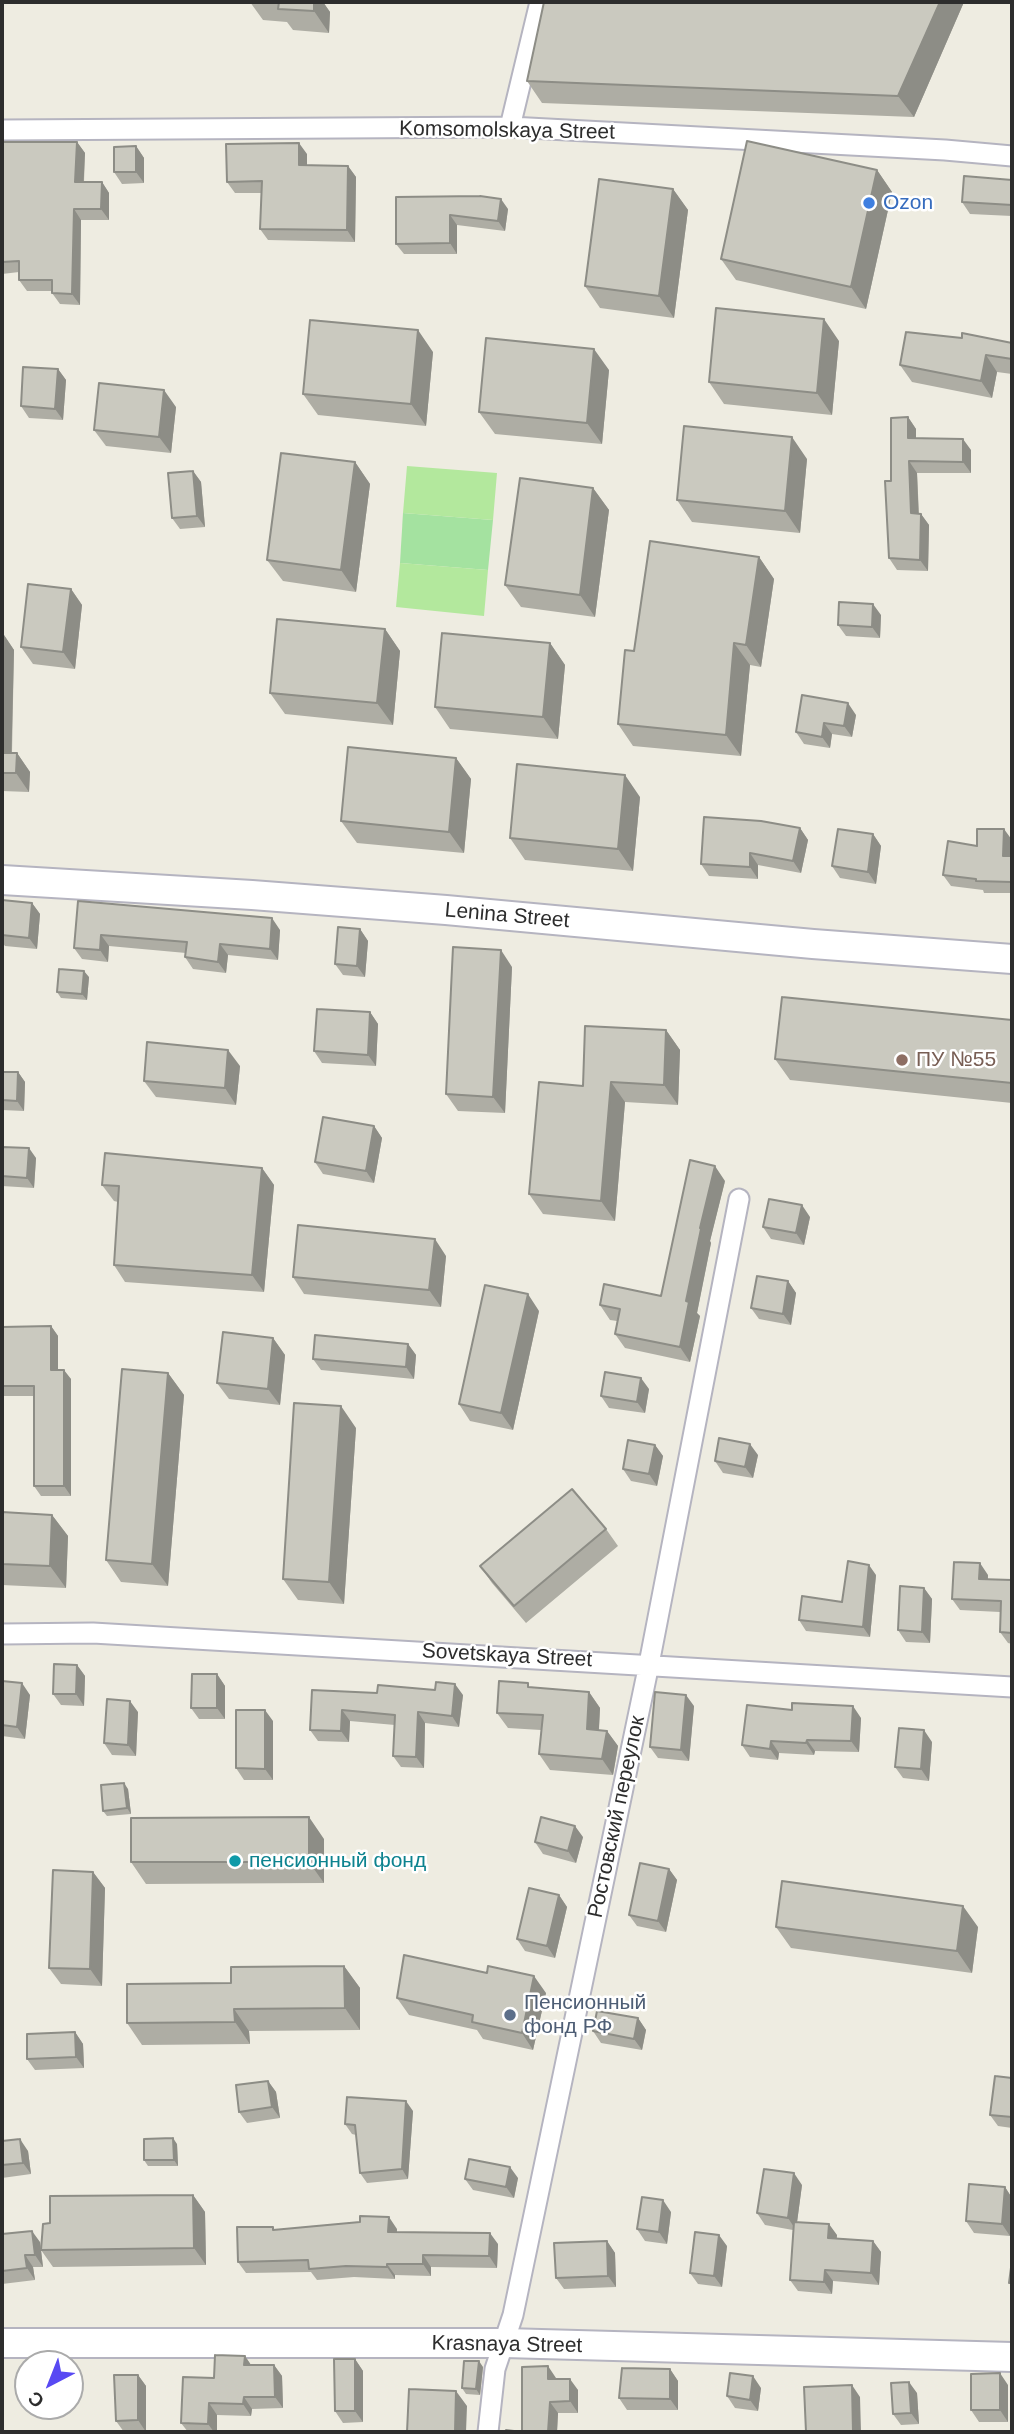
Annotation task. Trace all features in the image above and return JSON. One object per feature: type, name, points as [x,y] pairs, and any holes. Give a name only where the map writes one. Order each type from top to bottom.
[{"type":"street","points":[[510,127],[540,2]]},
{"type":"street","name":"Komsomolskaya Street","points":[[2,130],[510,127],[945,150],[1012,156]]},
{"type":"street","name":"Lenina Street","points":[[2,880],[252,895],[813,944],[1012,958]]},
{"type":"street","name":"Ростовский переулок","points":[[488,2432],[495,2369],[513,2315],[649,1664],[739,1199]]},
{"type":"street","name":"Sovetskaya Street","points":[[2,1634],[93,1633],[1012,1687]]},
{"type":"street","name":"Krasnaya Street","points":[[2,2343],[505,2343],[1012,2357]]},
{"type":"green space","points":[[407,466],[497,473],[493,520],[403,513]]},
{"type":"green space","points":[[403,513],[493,520],[488,570],[400,563]]},
{"type":"green space","points":[[400,563],[488,570],[484,616],[396,607]]},
{"type":"building","points":[[279,2],[314,2],[314,11],[278,9]]},
{"type":"building","points":[[544,2],[940,2],[898,96],[527,81]]},
{"type":"building","points":[[747,141],[877,170],[851,287],[721,259]]},
{"type":"building","points":[[2,142],[77,142],[75,182],[102,182],[101,209],[74,209],[72,294],[52,293],[52,280],[19,280],[19,261],[2,262]]},
{"type":"building","points":[[299,143],[299,165],[348,166],[347,230],[260,229],[262,181],[227,182],[226,144]]},
{"type":"building","points":[[136,146],[136,172],[114,172],[114,147]]},
{"type":"building","points":[[964,176],[1012,180],[1012,205],[962,202]]},
{"type":"building","points":[[599,179],[673,189],[659,296],[585,286]]},
{"type":"building","points":[[480,196],[501,199],[498,221],[450,215],[450,243],[396,244],[396,197]]},
{"type":"building","points":[[716,308],[824,319],[817,393],[709,382]]},
{"type":"building","points":[[310,320],[418,330],[411,404],[303,394]]},
{"type":"building","points":[[906,332],[962,338],[962,333],[1012,343],[1012,359],[986,355],[981,381],[900,365]]},
{"type":"building","points":[[486,338],[594,349],[587,423],[479,412]]},
{"type":"building","points":[[23,367],[58,369],[55,409],[21,406]]},
{"type":"building","points":[[99,383],[164,390],[159,437],[94,430]]},
{"type":"building","points":[[908,417],[908,438],[963,439],[963,462],[909,461],[911,513],[921,514],[920,560],[889,558],[885,481],[891,481],[891,418]]},
{"type":"building","points":[[684,426],[792,437],[785,511],[677,500]]},
{"type":"building","points":[[281,453],[355,462],[341,570],[267,560]]},
{"type":"building","points":[[193,471],[197,516],[172,518],[168,473]]},
{"type":"building","points":[[520,478],[593,488],[580,595],[505,585]]},
{"type":"building","points":[[650,541],[759,557],[746,645],[734,643],[726,735],[618,724],[625,650],[634,651]]},
{"type":"building","points":[[28,584],[71,589],[63,652],[21,647]]},
{"type":"building","points":[[839,602],[873,604],[872,627],[838,625]]},
{"type":"building","points":[[277,619],[385,629],[377,703],[270,693]]},
{"type":"building","points":[[442,633],[550,643],[543,717],[435,707]]},
{"type":"building","points":[[802,695],[848,703],[844,726],[824,723],[822,737],[796,732]]},
{"type":"building","points":[[348,747],[456,758],[449,832],[341,821]]},
{"type":"building","points":[[2,753],[17,753],[16,773],[2,773]]},
{"type":"building","points":[[517,764],[625,775],[618,849],[510,838]]},
{"type":"building","points":[[704,817],[761,821],[800,828],[793,861],[750,853],[750,867],[701,864]]},
{"type":"building","points":[[838,829],[873,834],[868,872],[832,866]]},
{"type":"building","points":[[977,829],[1004,829],[1003,856],[1012,856],[1012,882],[976,881],[943,875],[948,841],[977,846]]},
{"type":"building","points":[[2,900],[32,903],[29,938],[2,935]]},
{"type":"building","points":[[78,901],[272,918],[270,949],[220,944],[218,962],[185,957],[187,942],[101,935],[100,950],[74,948]]},
{"type":"building","points":[[338,927],[360,929],[357,966],[335,964]]},
{"type":"building","points":[[453,947],[501,950],[493,1097],[446,1094]]},
{"type":"building","points":[[59,969],[84,971],[82,994],[57,992]]},
{"type":"building","name":"ПУ №55","points":[[782,997],[1012,1020],[1012,1083],[775,1059]]},
{"type":"building","points":[[317,1009],[370,1012],[368,1055],[314,1051]]},
{"type":"building","points":[[585,1026],[666,1030],[664,1085],[611,1082],[601,1201],[529,1194],[539,1082],[583,1086]]},
{"type":"building","points":[[147,1042],[228,1050],[225,1088],[144,1081]]},
{"type":"building","points":[[2,1072],[18,1072],[17,1101],[2,1100]]},
{"type":"building","points":[[323,1117],[374,1126],[366,1171],[315,1162]]},
{"type":"building","points":[[2,1147],[29,1148],[27,1178],[2,1176]]},
{"type":"building","points":[[105,1153],[262,1168],[252,1275],[114,1265],[119,1186],[102,1185]]},
{"type":"building","points":[[690,1160],[715,1166],[700,1228],[680,1347],[615,1334],[620,1309],[600,1305],[604,1284],[661,1296]]},
{"type":"building","points":[[769,1199],[802,1205],[796,1233],[763,1227]]},
{"type":"building","points":[[298,1225],[435,1239],[429,1290],[293,1277]]},
{"type":"building","points":[[757,1276],[788,1281],[783,1314],[751,1308]]},
{"type":"building","points":[[485,1285],[528,1294],[501,1413],[459,1404]]},
{"type":"building","points":[[51,1326],[51,1370],[64,1370],[64,1486],[34,1486],[34,1386],[2,1386],[2,1327]]},
{"type":"building","points":[[223,1332],[273,1338],[268,1389],[217,1383]]},
{"type":"building","points":[[315,1335],[408,1344],[406,1367],[313,1359]]},
{"type":"building","points":[[122,1369],[168,1373],[152,1564],[106,1560]]},
{"type":"building","points":[[605,1372],[641,1378],[637,1402],[601,1396]]},
{"type":"building","points":[[294,1403],[341,1406],[329,1582],[283,1579]]},
{"type":"building","points":[[719,1438],[750,1444],[745,1467],[715,1461]]},
{"type":"building","points":[[628,1440],[655,1445],[649,1474],[623,1469]]},
{"type":"building","points":[[572,1489],[606,1529],[514,1606],[480,1566]]},
{"type":"building","points":[[2,1512],[52,1515],[50,1566],[2,1564]]},
{"type":"building","points":[[848,1561],[869,1565],[863,1627],[799,1620],[802,1596],[842,1602]]},
{"type":"building","points":[[954,1562],[980,1563],[979,1579],[1012,1580],[1012,1633],[1000,1632],[1001,1601],[952,1599]]},
{"type":"building","points":[[900,1586],[924,1588],[922,1632],[898,1630]]},
{"type":"building","points":[[54,1664],[77,1665],[76,1694],[53,1694]]},
{"type":"building","points":[[192,1674],[217,1674],[217,1708],[191,1708]]},
{"type":"building","points":[[2,1681],[22,1683],[17,1727],[2,1725]]},
{"type":"building","points":[[499,1681],[528,1683],[528,1687],[589,1692],[587,1729],[607,1731],[602,1759],[539,1754],[543,1715],[497,1713]]},
{"type":"building","points":[[436,1682],[455,1684],[452,1716],[418,1712],[416,1757],[393,1756],[395,1715],[342,1710],[341,1731],[310,1730],[312,1690],[377,1693],[378,1685],[435,1690]]},
{"type":"building","points":[[655,1692],[686,1695],[681,1750],[650,1747]]},
{"type":"building","points":[[107,1699],[130,1701],[128,1745],[104,1743]]},
{"type":"building","points":[[792,1703],[853,1706],[851,1741],[771,1741],[770,1749],[742,1745],[747,1705],[792,1710]]},
{"type":"building","points":[[236,1710],[265,1710],[265,1769],[236,1768]]},
{"type":"building","points":[[899,1728],[924,1730],[921,1769],[895,1767]]},
{"type":"building","points":[[124,1783],[127,1808],[103,1811],[101,1785]]},
{"type":"building","points":[[309,1817],[309,1862],[131,1862],[131,1818]]},
{"type":"building","points":[[541,1817],[575,1826],[568,1851],[535,1842]]},
{"type":"building","points":[[640,1863],[669,1869],[658,1921],[629,1915]]},
{"type":"building","points":[[53,1870],[93,1872],[90,1969],[49,1968]]},
{"type":"building","points":[[782,1881],[963,1906],[957,1951],[776,1927]]},
{"type":"building","points":[[529,1888],[559,1895],[547,1946],[517,1939]]},
{"type":"building","points":[[404,1955],[487,1973],[488,1966],[534,1976],[522,2033],[472,2022],[473,2015],[397,1998]]},
{"type":"building","points":[[344,1966],[345,2008],[234,2009],[235,2022],[127,2023],[127,1984],[231,1983],[231,1967]]},
{"type":"building","points":[[597,2011],[638,2018],[634,2039],[593,2031]]},
{"type":"building","points":[[75,2032],[76,2057],[27,2059],[27,2034]]},
{"type":"building","points":[[995,2076],[1012,2078],[1012,2117],[990,2115]]},
{"type":"building","points":[[268,2081],[272,2107],[239,2112],[236,2085]]},
{"type":"building","points":[[347,2097],[406,2101],[402,2169],[360,2173],[355,2125],[345,2124]]},
{"type":"building","points":[[173,2138],[174,2160],[144,2160],[144,2139]]},
{"type":"building","points":[[20,2139],[23,2163],[2,2165],[2,2141]]},
{"type":"building","points":[[469,2159],[510,2167],[506,2187],[465,2179]]},
{"type":"building","points":[[764,2169],[794,2173],[788,2218],[757,2213]]},
{"type":"building","points":[[969,2184],[1005,2187],[1002,2224],[966,2221]]},
{"type":"building","points":[[193,2195],[194,2248],[41,2250],[43,2224],[50,2223],[50,2196]]},
{"type":"building","points":[[642,2197],[663,2200],[659,2232],[637,2229]]},
{"type":"building","points":[[360,2216],[389,2217],[388,2232],[490,2233],[489,2256],[423,2255],[423,2264],[309,2269],[308,2260],[238,2262],[237,2227],[273,2227],[273,2230],[360,2222]]},
{"type":"building","points":[[794,2222],[829,2224],[828,2238],[873,2241],[871,2273],[825,2270],[824,2282],[790,2280]]},
{"type":"building","points":[[32,2231],[35,2255],[25,2255],[27,2268],[2,2271],[2,2234]]},
{"type":"building","points":[[695,2232],[719,2235],[714,2276],[690,2273]]},
{"type":"building","points":[[607,2241],[608,2276],[556,2278],[554,2243]]},
{"type":"building","points":[[1012,2260],[1012,2283],[1009,2283]]},
{"type":"building","points":[[215,2355],[245,2356],[244,2365],[274,2365],[275,2397],[244,2397],[243,2404],[209,2403],[208,2424],[181,2423],[183,2377],[214,2378]]},
{"type":"building","points":[[334,2359],[355,2359],[355,2411],[335,2411]]},
{"type":"building","points":[[464,2361],[479,2361],[476,2389],[462,2388]]},
{"type":"building","points":[[548,2366],[548,2379],[570,2379],[570,2401],[550,2402],[548,2432],[522,2432],[522,2367]]},
{"type":"building","points":[[622,2368],[670,2369],[670,2399],[619,2398]]},
{"type":"building","points":[[730,2373],[753,2376],[750,2400],[727,2396]]},
{"type":"building","points":[[1000,2373],[1000,2410],[971,2410],[971,2374]]},
{"type":"building","points":[[114,2375],[138,2375],[138,2420],[116,2421]]},
{"type":"building","points":[[909,2382],[911,2413],[893,2414],[891,2383]]},
{"type":"building","points":[[852,2385],[853,2432],[806,2432],[804,2387]]},
{"type":"building","points":[[409,2389],[456,2391],[455,2432],[407,2432]]},
{"type":"place","name":"Ozon","points":[[869,203]]},
{"type":"place","name":"ПУ №55","points":[[902,1060]]},
{"type":"place","name":"пенсионный фонд","points":[[235,1861]]},
{"type":"place","name":"Пенсионный фонд РФ","points":[[510,2015]]}]
